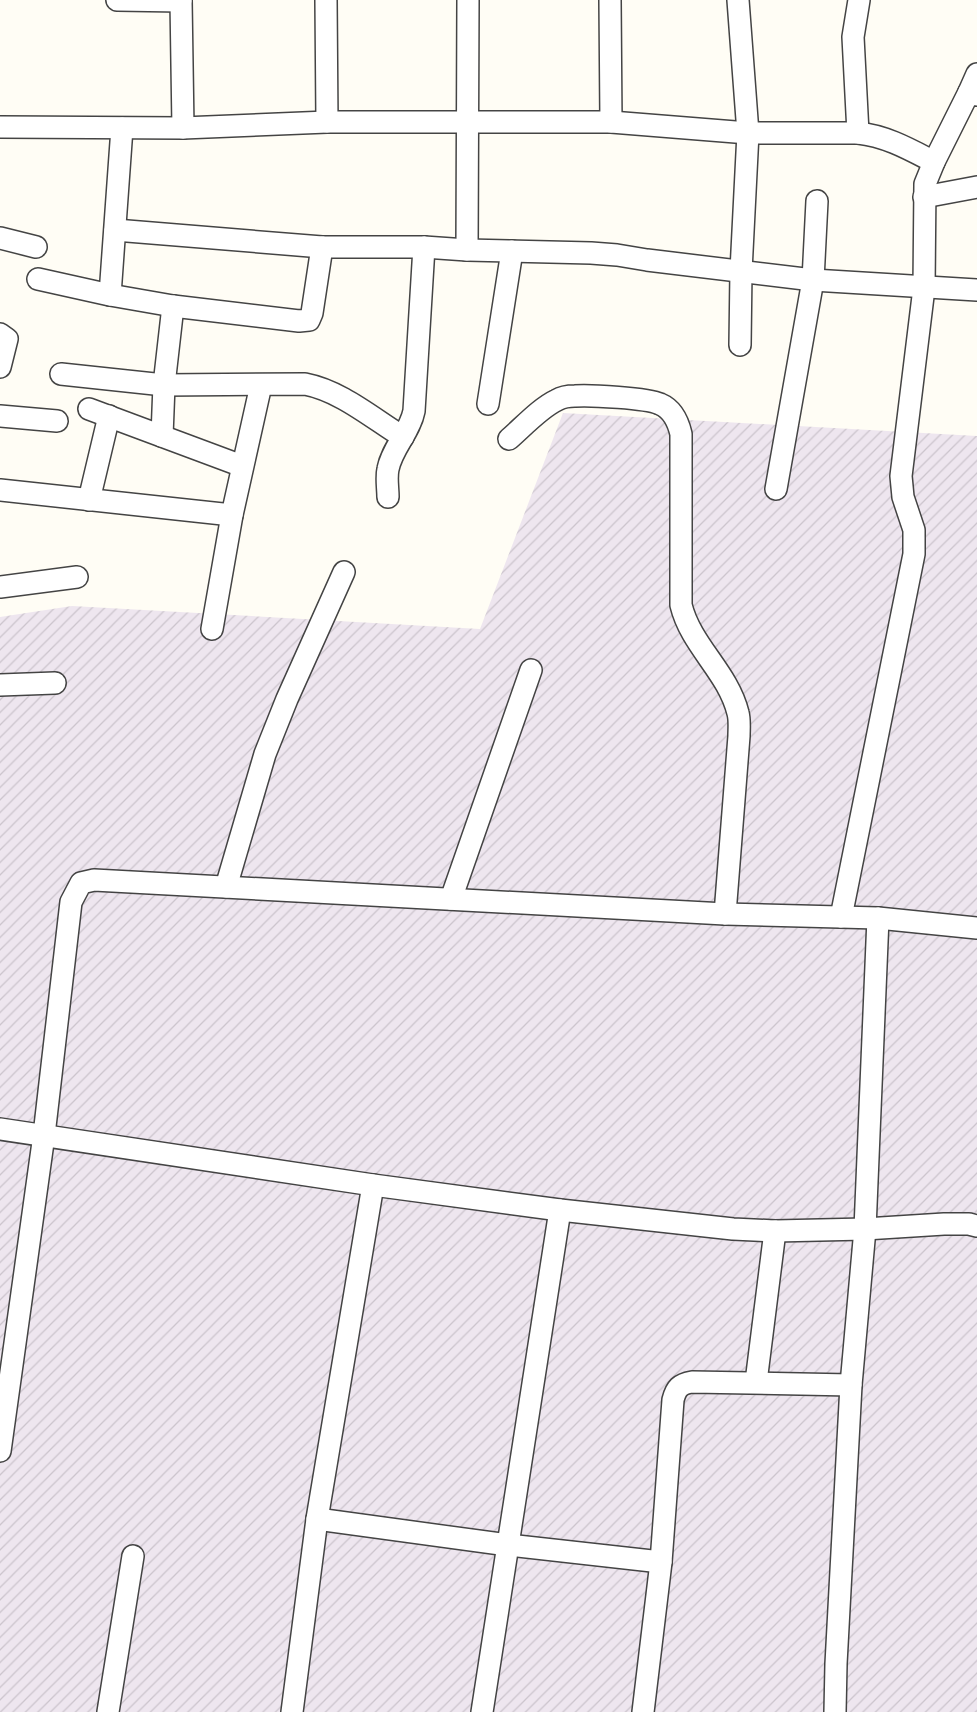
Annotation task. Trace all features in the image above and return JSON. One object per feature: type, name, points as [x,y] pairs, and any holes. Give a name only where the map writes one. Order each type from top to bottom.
[{"type":"street","points":[[117,0],[181,0],[183,128]]},
{"type":"street","points":[[326,0],[327,122]]},
{"type":"street","points":[[466,250],[468,0]]},
{"type":"street","points":[[610,0],[611,122]]},
{"type":"street","points":[[738,0],[748,134],[741,271],[740,345]]},
{"type":"street","points":[[858,133],[853,37],[859,0]]},
{"type":"street","points":[[841,916],[914,554],[914,530],[903,497],[901,476],[924,288],[925,184],[934,162],[974,87]]},
{"type":"street","points":[[0,127],[183,128],[327,122],[611,122],[748,134],[858,133],[891,140],[934,162]]},
{"type":"street","points":[[110,295],[122,128]]},
{"type":"street","points":[[924,197],[977,187]]},
{"type":"street","points":[[776,489],[813,280],[817,202]]},
{"type":"street","points":[[115,230],[322,247],[424,247],[617,255],[813,280],[977,290]]},
{"type":"street","points":[[0,238],[36,248]]},
{"type":"street","points":[[38,279],[110,295],[173,306],[299,321],[309,320],[312,313],[322,247]]},
{"type":"street","points":[[388,497],[388,470],[393,456],[413,419],[424,247]]},
{"type":"street","points":[[488,404],[512,251]]},
{"type":"street","points":[[162,436],[164,385],[173,306]]},
{"type":"street","points":[[0,334],[6,339],[0,367]]},
{"type":"street","points":[[61,374],[164,385],[305,384],[331,391],[403,437]]},
{"type":"street","points":[[212,629],[232,515],[261,384]]},
{"type":"street","points":[[508,439],[556,400],[578,395],[648,400],[660,404],[671,411],[678,423],[681,434],[681,605],[693,635],[704,654],[717,669],[730,692],[738,714],[739,736],[725,914]]},
{"type":"street","points":[[89,409],[242,466]]},
{"type":"street","points":[[0,416],[57,421]]},
{"type":"street","points":[[89,500],[109,416]]},
{"type":"street","points":[[0,490],[232,515]]},
{"type":"street","points":[[226,887],[265,754],[287,699],[344,572]]},
{"type":"street","points":[[0,587],[77,577]]},
{"type":"street","points":[[452,899],[531,670]]},
{"type":"street","points":[[0,685],[55,683]]},
{"type":"street","points":[[0,1451],[44,1135],[71,902],[81,883],[94,880],[725,914],[841,916],[977,928]]},
{"type":"street","points":[[835,1712],[851,1385],[865,1228],[878,918]]},
{"type":"street","points":[[0,1129],[373,1185],[560,1210],[733,1228],[775,1231],[944,1224],[969,1224],[977,1226]]},
{"type":"street","points":[[292,1712],[318,1519],[373,1185]]},
{"type":"street","points":[[482,1712],[560,1210]]},
{"type":"street","points":[[756,1382],[775,1231]]},
{"type":"street","points":[[643,1712],[661,1562],[676,1390],[682,1384],[692,1382],[851,1385]]},
{"type":"street","points":[[318,1519],[508,1545],[661,1562]]},
{"type":"street","points":[[108,1712],[133,1556]]},
{"type":"shaded area","points":[[563,413],[977,436],[977,1712],[0,1712],[0,617],[72,606],[480,629]]}]
